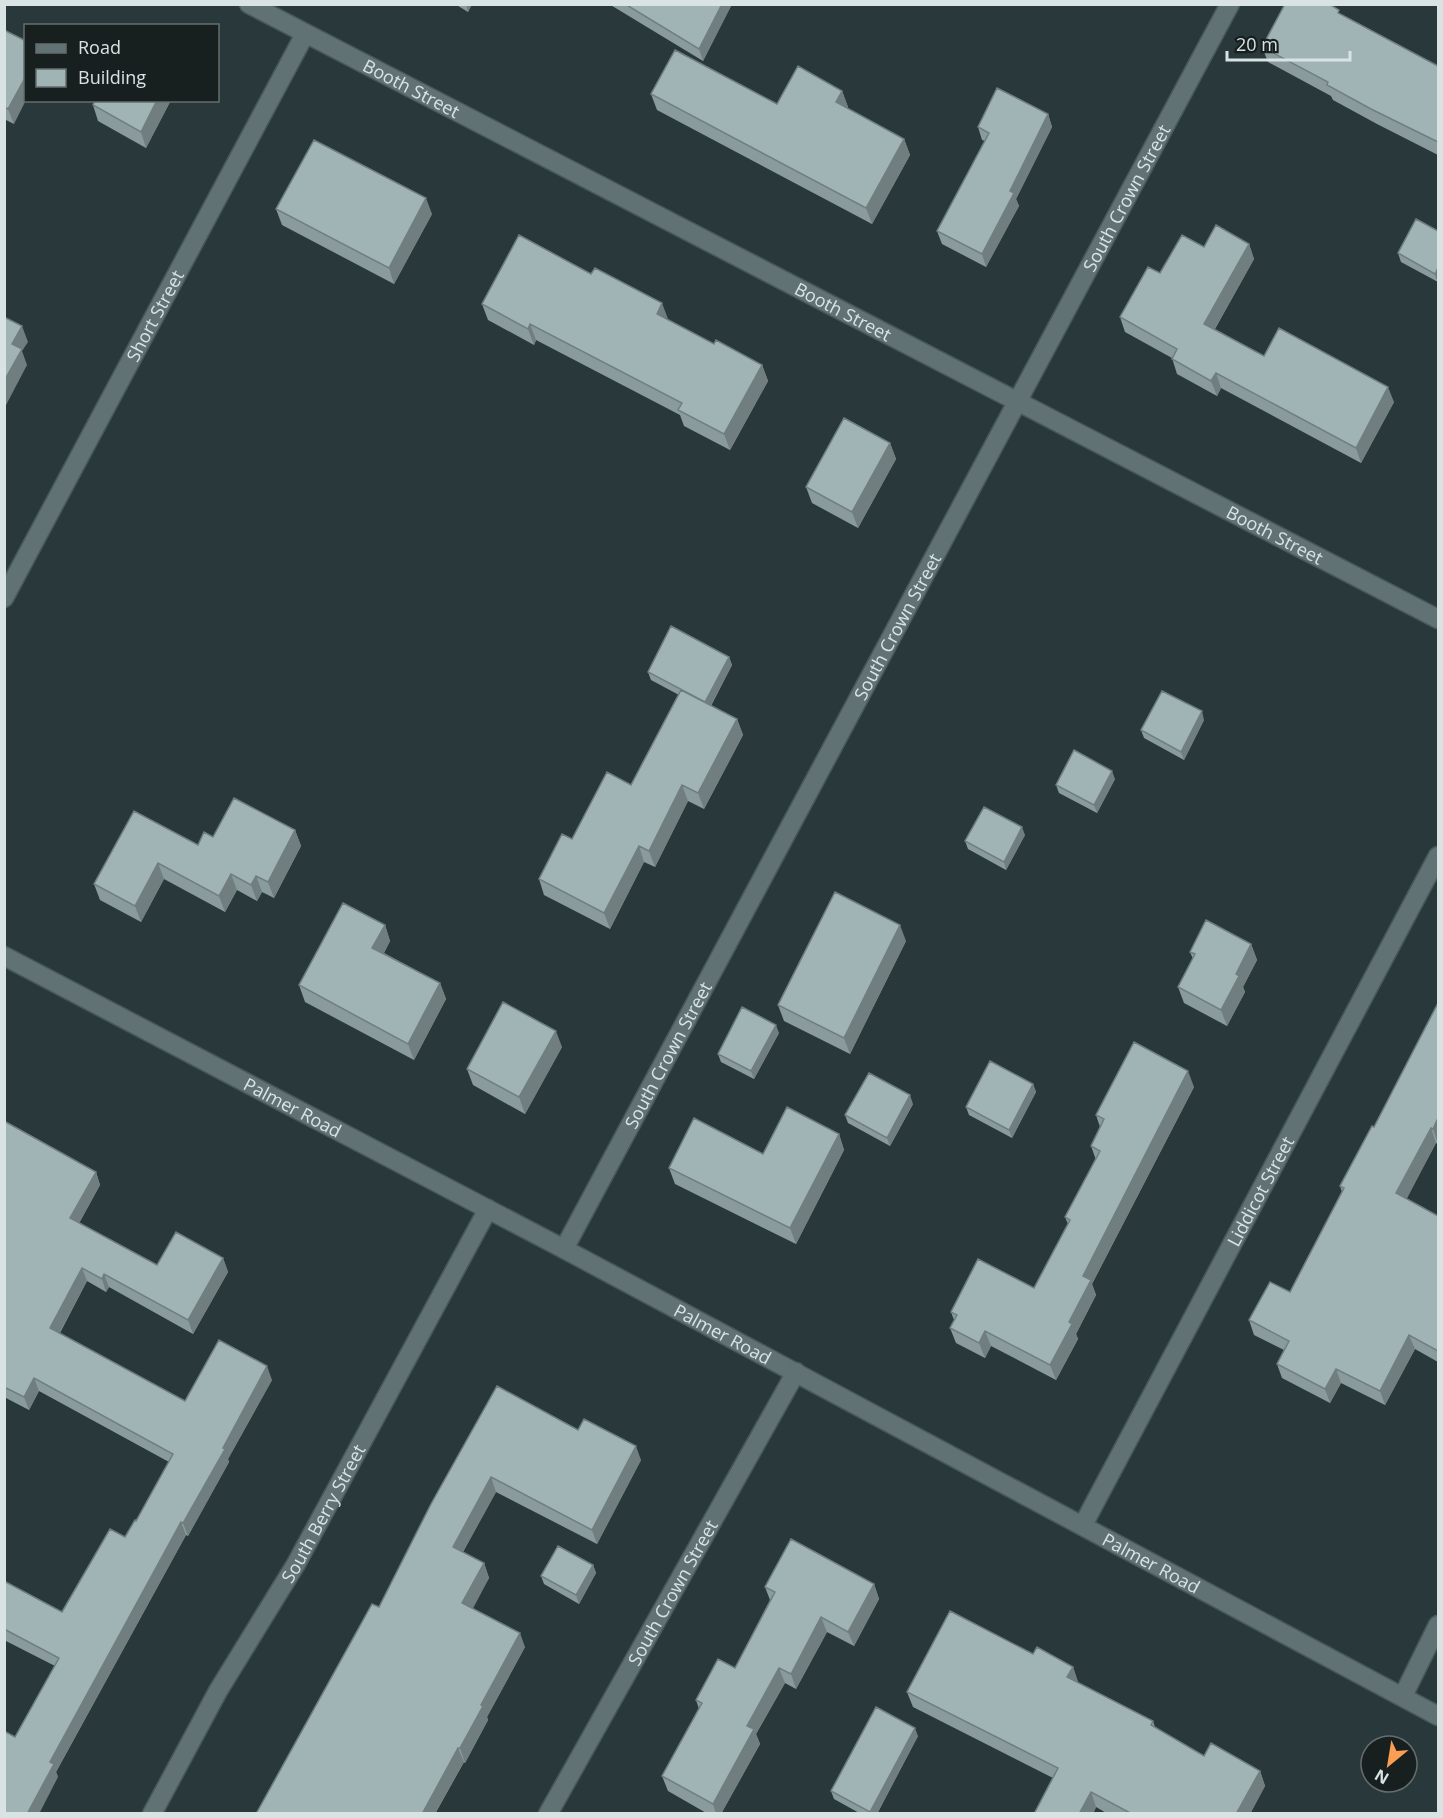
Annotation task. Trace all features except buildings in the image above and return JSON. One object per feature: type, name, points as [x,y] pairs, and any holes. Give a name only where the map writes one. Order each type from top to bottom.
[{"type":"street","name":"Booth Street","points":[[249,4],[1438,619]]},
{"type":"street","name":"South Crown Street","points":[[564,1249],[1230,4]]},
{"type":"street","name":"Short Street","points":[[4,598],[305,34]]},
{"type":"street","name":"Liddicot Street","points":[[1083,1525],[1438,856]]},
{"type":"street","name":"Palmer Road","points":[[4,956],[489,1209],[1438,1716]]},
{"type":"street","name":"South Berry Street","points":[[152,1814],[218,1690],[296,1564],[489,1209]]},
{"type":"street","name":"South Crown Street","points":[[548,1814],[796,1372]]},
{"type":"street","points":[[1402,1696],[1438,1625]]}]
